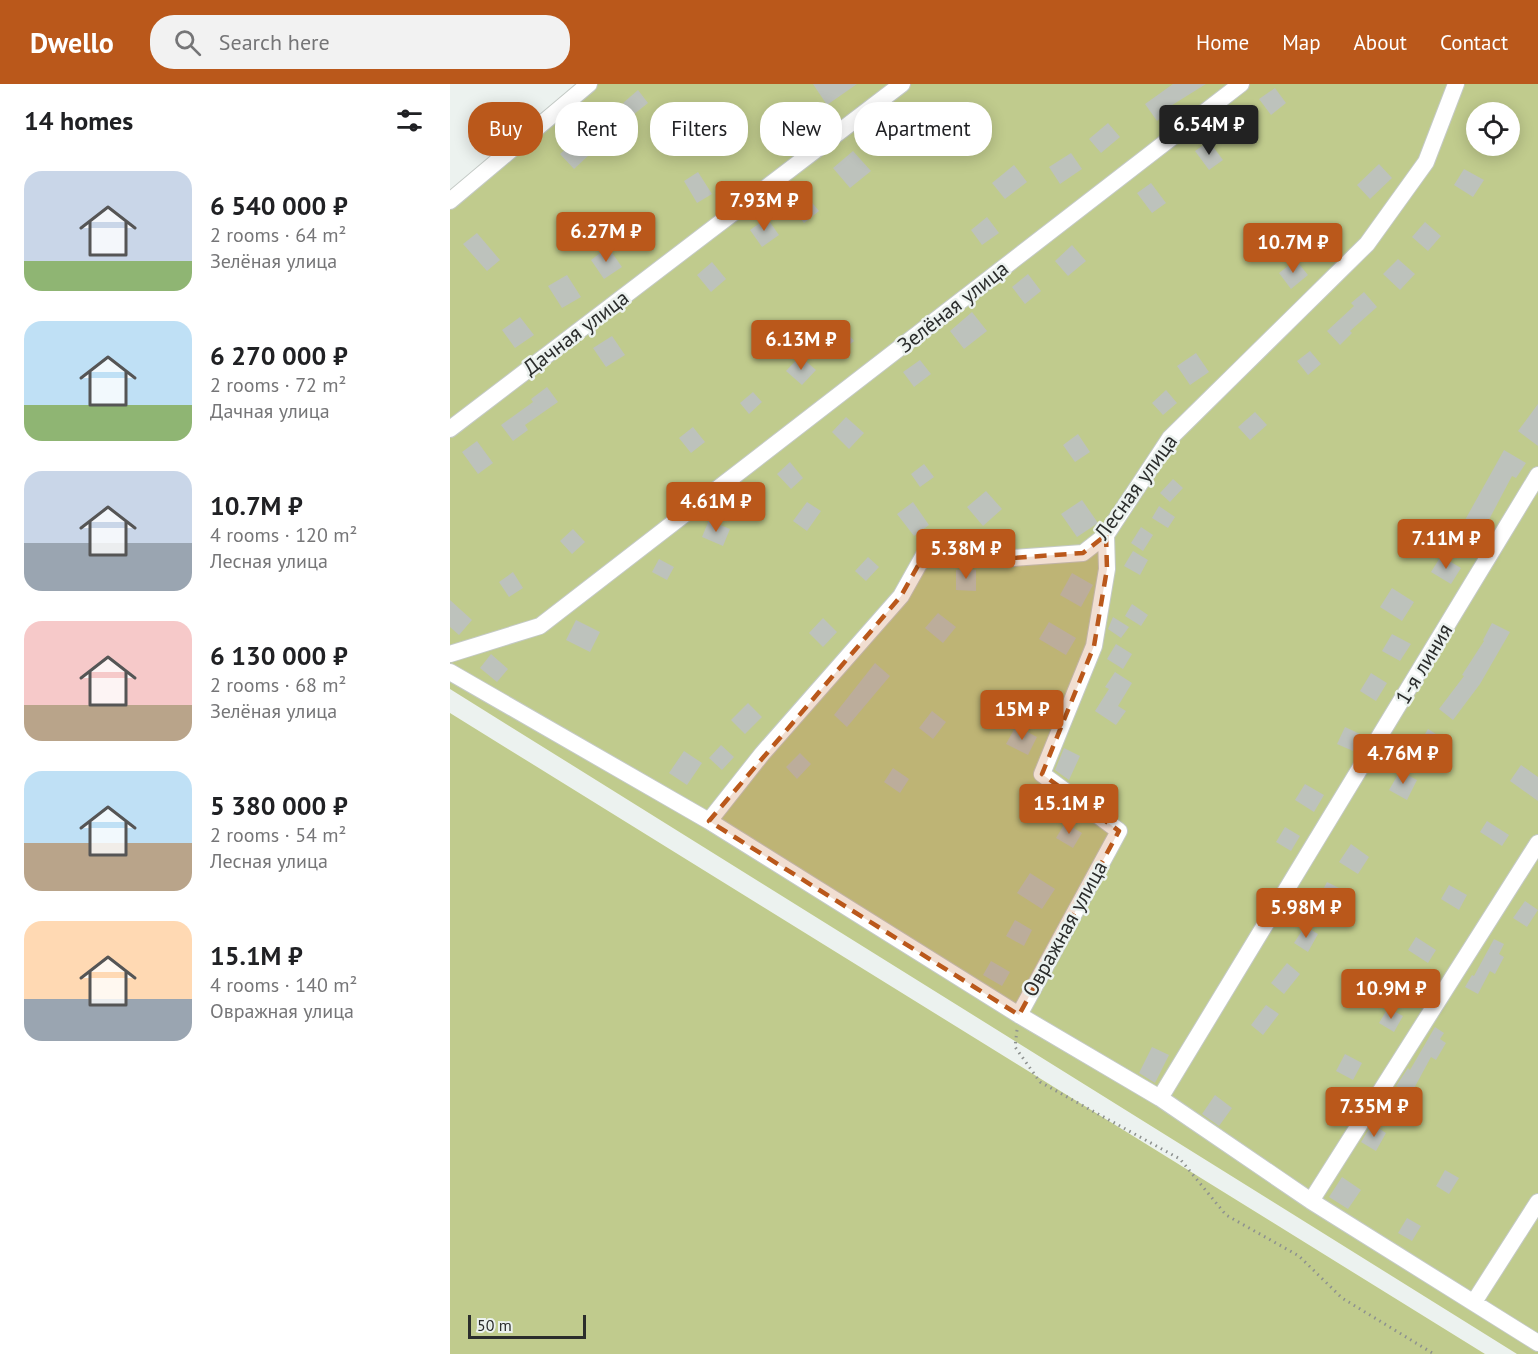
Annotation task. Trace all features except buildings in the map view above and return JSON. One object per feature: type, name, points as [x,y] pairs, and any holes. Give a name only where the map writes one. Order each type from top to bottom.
[{"type":"street","points":[[450,201],[589,84]]},
{"type":"street","name":"Дачная улица","points":[[450,429],[902,84]]},
{"type":"street","name":"Зелёная улица","points":[[450,654],[540,626],[1240,84]]},
{"type":"street","name":"Лесная улица","points":[[709,821],[762,754],[901,596],[924,555],[958,541],[1014,558],[1083,553],[1106,535],[1170,438],[1367,244],[1426,162],[1456,84]]},
{"type":"street","name":"1-я линия","points":[[1160,1098],[1538,475]]},
{"type":"street","name":"Овражная улица","points":[[1019,1015],[1119,831],[1042,774],[1094,646],[1107,569],[1106,535]]},
{"type":"street","points":[[450,672],[709,821],[1019,1015],[1160,1098],[1311,1201],[1538,1343]]},
{"type":"street","points":[[1311,1201],[1538,843]]},
{"type":"street","points":[[1474,1302],[1538,1202]]},
{"type":"path","points":[[1019,1015],[1015,1047],[1040,1082],[1180,1159],[1226,1215],[1299,1256],[1342,1298],[1434,1354]]},
{"type":"highlighted area","points":[[1106,535],[1107,569],[1094,646],[1042,774],[1119,831],[1019,1015],[709,821],[901,596],[924,555],[958,541],[1013,558],[1083,553]]},
{"type":"green space","points":[[582,84],[1538,84],[1538,1354],[1517,1354],[450,689],[450,201],[501,156],[543,156],[543,119],[555,108],[555,156],[638,156],[638,102],[562,102]]},
{"type":"green space","points":[[450,713],[1485,1354],[450,1354]]}]
